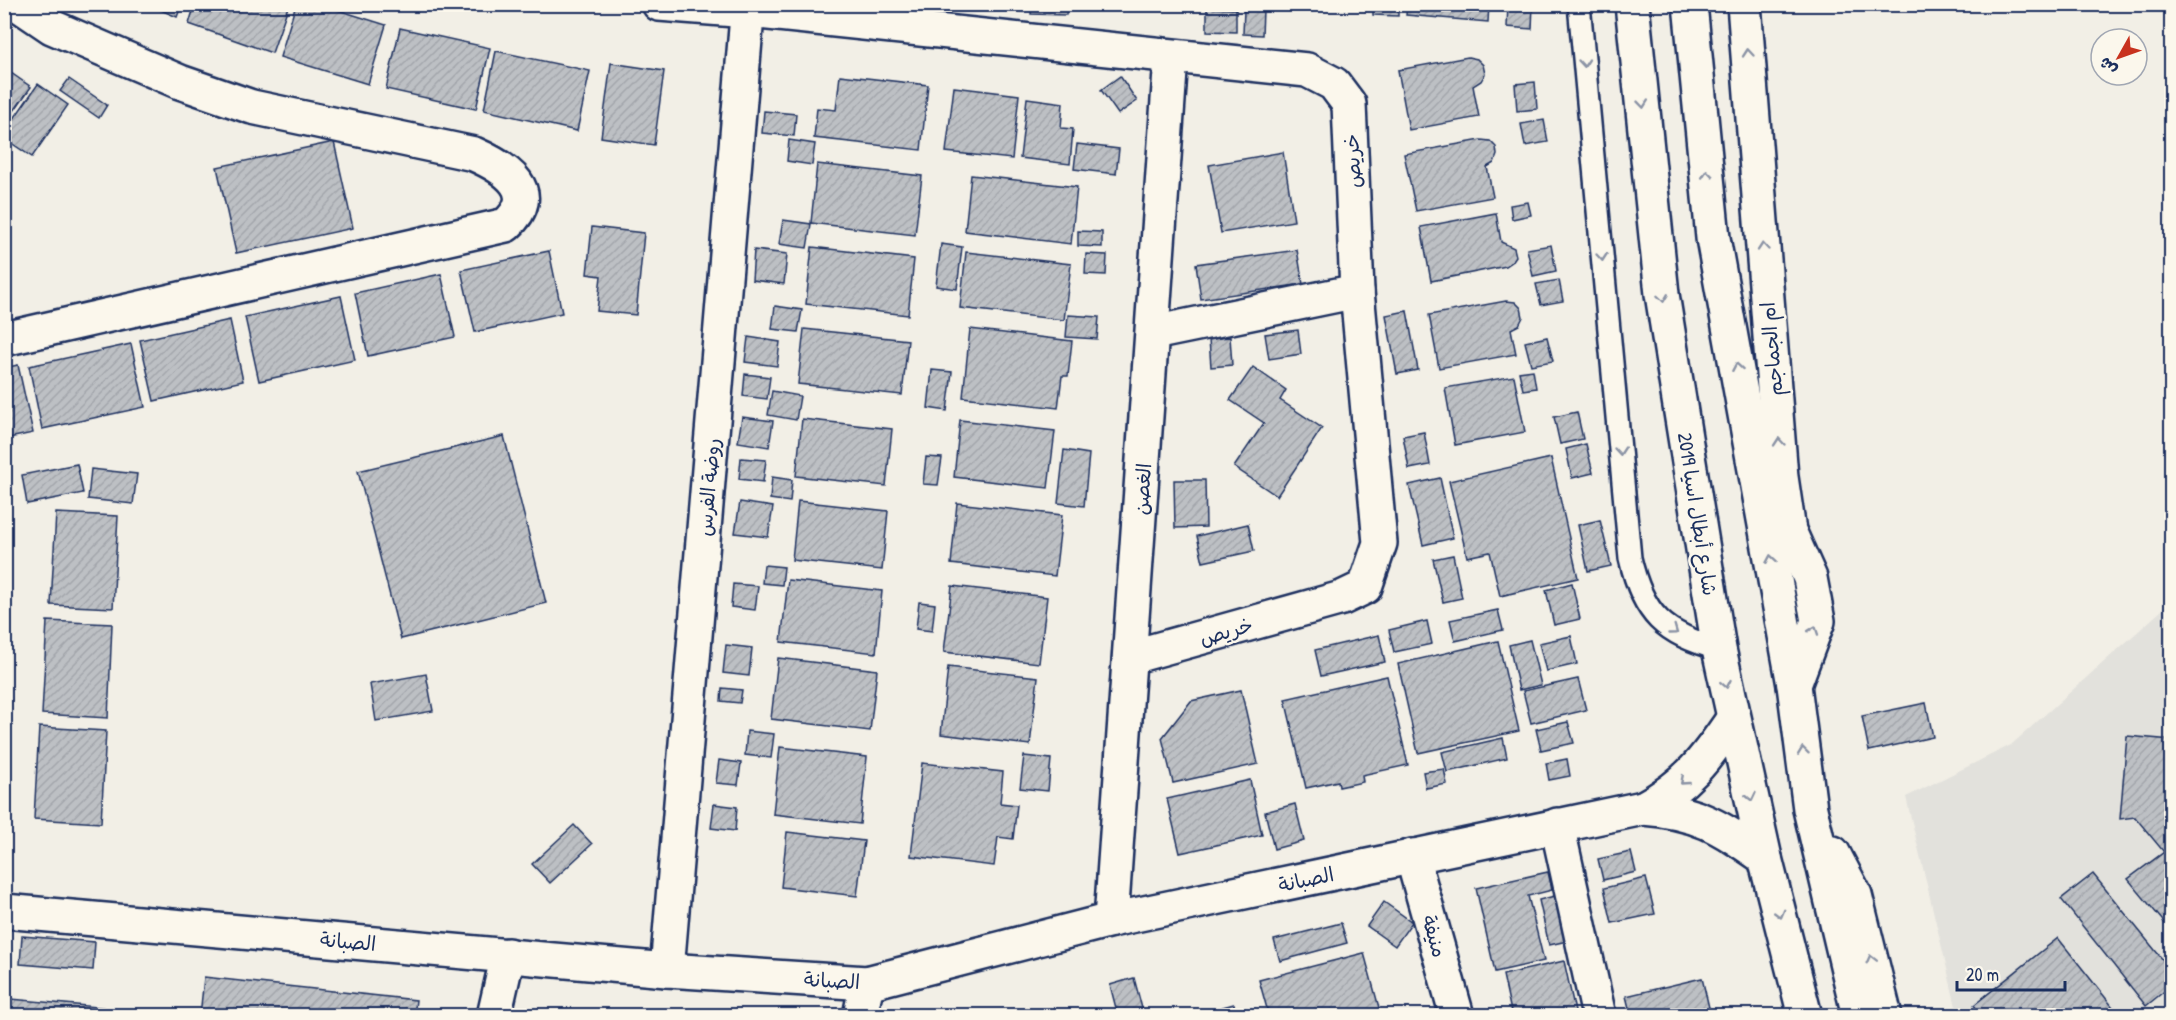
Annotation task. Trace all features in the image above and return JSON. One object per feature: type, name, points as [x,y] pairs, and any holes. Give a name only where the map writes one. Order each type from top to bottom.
[{"type":"street","points":[[4,339],[506,225],[519,213],[522,195],[514,178],[497,164],[474,154],[252,107],[180,82],[52,27],[18,4]]},
{"type":"street","name":"خريص","points":[[659,4],[748,8],[1171,57],[1307,70],[1334,84],[1349,104],[1357,291],[1380,543],[1365,587],[1342,598],[1131,657]]},
{"type":"street","name":"شارع أبطال اسيا 2019","points":[[1632,4],[1662,294],[1719,649],[1765,858],[1805,1016]]},
{"type":"street","points":[[1690,4],[1713,238],[1794,685],[1810,809],[1859,1016]]},
{"type":"street","name":"ام الجماجم","points":[[1744,4],[1781,477],[1789,531],[1810,578],[1818,621],[1794,685]]},
{"type":"street","name":"روضة الفرس","points":[[667,970],[748,8]]},
{"type":"street","name":"الغصن","points":[[1111,920],[1171,57]]},
{"type":"street","points":[[1153,333],[1357,291]]},
{"type":"street","name":"الصبانة","points":[[4,911],[667,970],[867,983],[1111,920],[1643,808],[1666,796],[1686,781],[1704,762],[1733,719]]},
{"type":"street","name":"الصبانة","points":[[1643,808],[1692,815],[1714,824],[1765,858]]},
{"type":"street","points":[[1810,809],[1855,895],[1885,1016]]},
{"type":"street","points":[[1557,825],[1599,1016]]},
{"type":"street","name":"منيفة","points":[[1412,856],[1457,1016]]},
{"type":"street","points":[[494,1016],[508,955]]},
{"type":"street","points":[[860,1016],[867,983]]},
{"type":"lane","points":[[1579,4],[1630,558],[1643,598],[1655,615],[1686,640],[1719,649]]},
{"type":"shaded area","points":[[2171,602],[2171,1015],[1958,1015],[1906,797],[2011,745]]},
{"type":"building","points":[[147,4],[182,4],[177,17]]},
{"type":"building","points":[[195,4],[289,4],[272,53],[189,24]]},
{"type":"building","points":[[296,4],[319,4],[386,25],[368,84],[280,57]]},
{"type":"building","points":[[992,4],[1025,4],[1024,12],[991,8]]},
{"type":"building","points":[[1032,4],[1067,4],[1066,15],[1031,14]]},
{"type":"building","points":[[1373,4],[1398,4],[1398,16],[1373,15]]},
{"type":"building","points":[[1407,4],[1489,4],[1488,22],[1406,15]]},
{"type":"building","points":[[1508,4],[1533,4],[1532,29],[1507,27]]},
{"type":"building","points":[[1207,8],[1236,9],[1236,32],[1207,31]]},
{"type":"building","points":[[1244,10],[1263,10],[1262,35],[1243,34]]},
{"type":"building","points":[[400,28],[490,48],[476,109],[386,89]]},
{"type":"building","points":[[496,51],[590,71],[577,131],[484,110]]},
{"type":"building","points":[[1468,57],[1477,59],[1483,65],[1485,74],[1481,81],[1473,86],[1479,117],[1409,130],[1398,70]]},
{"type":"building","points":[[611,63],[664,71],[654,145],[601,137]]},
{"type":"building","points":[[4,68],[31,87],[4,125]]},
{"type":"building","points":[[840,75],[928,85],[921,150],[814,138],[817,108],[836,110]]},
{"type":"building","points":[[1120,76],[1137,101],[1118,114],[1101,90]]},
{"type":"building","points":[[69,79],[107,105],[99,118],[60,91]]},
{"type":"building","points":[[1535,82],[1537,109],[1517,111],[1515,84]]},
{"type":"building","points":[[38,84],[68,105],[32,157],[4,138],[4,133]]},
{"type":"building","points":[[954,87],[1019,95],[1012,159],[946,152]]},
{"type":"building","points":[[1027,98],[1063,103],[1061,128],[1073,129],[1070,164],[1020,158]]},
{"type":"building","points":[[764,111],[796,114],[794,136],[762,133]]},
{"type":"building","points":[[1544,120],[1548,142],[1525,146],[1521,124]]},
{"type":"building","points":[[789,140],[815,144],[812,165],[787,161]]},
{"type":"building","points":[[1481,140],[1490,141],[1496,147],[1497,155],[1494,163],[1487,167],[1493,197],[1416,211],[1404,154]]},
{"type":"building","points":[[334,142],[353,228],[236,253],[217,167]]},
{"type":"building","points":[[1077,144],[1119,149],[1116,174],[1074,169]]},
{"type":"building","points":[[1283,152],[1294,221],[1221,233],[1209,165]]},
{"type":"building","points":[[817,164],[922,176],[915,235],[811,223]]},
{"type":"building","points":[[971,175],[1077,187],[1071,244],[965,231]]},
{"type":"building","points":[[1528,202],[1531,215],[1512,219],[1510,205]]},
{"type":"building","points":[[1496,213],[1501,242],[1514,248],[1516,256],[1512,262],[1506,266],[1431,281],[1421,227]]},
{"type":"building","points":[[783,220],[811,224],[807,248],[779,244]]},
{"type":"building","points":[[592,227],[644,233],[636,315],[597,311],[601,276],[587,274]]},
{"type":"building","points":[[1078,231],[1102,232],[1102,247],[1078,246]]},
{"type":"building","points":[[941,244],[962,247],[957,289],[936,286]]},
{"type":"building","points":[[1551,245],[1556,271],[1533,276],[1527,249]]},
{"type":"building","points":[[812,247],[914,259],[908,315],[806,304]]},
{"type":"building","points":[[754,250],[787,254],[784,284],[752,280]]},
{"type":"building","points":[[1297,250],[1303,284],[1201,299],[1196,264]]},
{"type":"building","points":[[549,251],[562,313],[475,332],[461,270]]},
{"type":"building","points":[[966,252],[1071,264],[1064,320],[960,308]]},
{"type":"building","points":[[1086,254],[1107,255],[1106,275],[1085,274]]},
{"type":"building","points":[[441,274],[455,337],[368,356],[355,293]]},
{"type":"building","points":[[1559,280],[1563,301],[1541,305],[1536,284]]},
{"type":"building","points":[[341,296],[355,360],[259,381],[245,317]]},
{"type":"building","points":[[1506,301],[1515,302],[1521,308],[1523,317],[1519,325],[1511,329],[1516,354],[1439,368],[1429,315]]},
{"type":"building","points":[[775,306],[802,310],[798,332],[772,329]]},
{"type":"building","points":[[1407,311],[1418,370],[1397,374],[1386,315]]},
{"type":"building","points":[[1068,315],[1099,317],[1097,339],[1066,337]]},
{"type":"building","points":[[230,320],[243,381],[154,401],[140,340]]},
{"type":"building","points":[[804,329],[908,340],[902,395],[798,384]]},
{"type":"building","points":[[970,329],[1072,341],[1068,376],[1062,376],[1058,408],[963,397]]},
{"type":"building","points":[[1298,330],[1301,354],[1269,359],[1265,334]]},
{"type":"building","points":[[748,337],[780,342],[777,366],[745,362]]},
{"type":"building","points":[[1230,337],[1232,365],[1211,367],[1209,339]]},
{"type":"building","points":[[1547,337],[1553,361],[1531,365],[1525,342]]},
{"type":"building","points":[[131,344],[145,407],[42,429],[29,366]]},
{"type":"building","points":[[18,365],[33,433],[4,439],[4,368]]},
{"type":"building","points":[[1253,367],[1286,390],[1280,400],[1322,428],[1277,496],[1234,467],[1264,423],[1230,400]]},
{"type":"building","points":[[932,370],[952,372],[947,411],[928,408]]},
{"type":"building","points":[[1533,370],[1536,388],[1523,390],[1519,372]]},
{"type":"building","points":[[745,374],[770,377],[767,399],[743,396]]},
{"type":"building","points":[[1514,376],[1525,432],[1455,445],[1445,388]]},
{"type":"building","points":[[772,391],[800,396],[796,420],[768,415]]},
{"type":"building","points":[[1577,412],[1583,439],[1560,444],[1554,417]]},
{"type":"building","points":[[742,417],[773,421],[769,447],[738,442]]},
{"type":"building","points":[[802,419],[892,429],[886,486],[796,476]]},
{"type":"building","points":[[960,420],[1055,431],[1048,488],[954,477]]},
{"type":"building","points":[[1424,432],[1430,465],[1409,469],[1403,436]]},
{"type":"building","points":[[504,436],[546,603],[401,639],[358,471]]},
{"type":"building","points":[[1586,444],[1593,473],[1572,478],[1566,449]]},
{"type":"building","points":[[1064,450],[1089,454],[1084,506],[1058,503]]},
{"type":"building","points":[[926,457],[942,458],[938,485],[923,484]]},
{"type":"building","points":[[741,458],[766,460],[763,482],[739,479]]},
{"type":"building","points":[[1551,458],[1578,578],[1500,596],[1490,552],[1467,557],[1449,481]]},
{"type":"building","points":[[77,464],[83,493],[27,504],[22,475]]},
{"type":"building","points":[[91,469],[137,474],[133,504],[88,499]]},
{"type":"building","points":[[772,477],[792,480],[790,502],[770,499]]},
{"type":"building","points":[[1440,478],[1453,538],[1423,545],[1409,485]]},
{"type":"building","points":[[1174,480],[1205,480],[1206,527],[1175,528]]},
{"type":"building","points":[[798,501],[888,511],[882,570],[792,560]]},
{"type":"building","points":[[740,502],[773,507],[768,537],[735,533]]},
{"type":"building","points":[[957,503],[1062,515],[1055,576],[951,564]]},
{"type":"building","points":[[56,513],[118,516],[113,608],[51,605]]},
{"type":"building","points":[[1600,520],[1611,566],[1588,571],[1578,525]]},
{"type":"building","points":[[1248,524],[1254,551],[1203,562],[1197,536]]},
{"type":"building","points":[[1453,555],[1462,598],[1443,602],[1433,559]]},
{"type":"building","points":[[764,565],[784,567],[782,585],[762,583]]},
{"type":"building","points":[[788,580],[882,591],[876,653],[781,642]]},
{"type":"building","points":[[1572,583],[1580,619],[1554,625],[1546,590]]},
{"type":"building","points":[[733,584],[758,586],[755,610],[731,607]]},
{"type":"building","points":[[952,586],[1047,597],[1039,663],[944,652]]},
{"type":"building","points":[[919,602],[935,604],[932,631],[916,629]]},
{"type":"building","points":[[1498,610],[1503,630],[1455,641],[1450,620]]},
{"type":"building","points":[[47,621],[112,624],[108,718],[42,714]]},
{"type":"building","points":[[1427,621],[1432,644],[1394,652],[1389,630]]},
{"type":"building","points":[[1379,635],[1385,662],[1321,676],[1315,650]]},
{"type":"building","points":[[1571,636],[1577,664],[1546,671],[1539,643]]},
{"type":"building","points":[[1530,640],[1541,685],[1519,690],[1509,645]]},
{"type":"building","points":[[1498,641],[1519,731],[1418,753],[1398,664]]},
{"type":"building","points":[[726,645],[752,648],[749,676],[723,673]]},
{"type":"building","points":[[778,658],[877,670],[870,731],[771,719]]},
{"type":"building","points":[[948,667],[1038,677],[1030,745],[941,734]]},
{"type":"building","points":[[426,674],[433,711],[376,721],[370,684]]},
{"type":"building","points":[[1387,676],[1408,765],[1362,775],[1363,782],[1339,787],[1338,781],[1306,788],[1285,699]]},
{"type":"building","points":[[1578,679],[1586,710],[1531,723],[1523,691]]},
{"type":"building","points":[[722,688],[742,690],[740,703],[721,701]]},
{"type":"building","points":[[1241,690],[1258,764],[1173,783],[1162,738],[1191,701]]},
{"type":"building","points":[[1926,703],[1933,737],[1869,751],[1862,716]]},
{"type":"building","points":[[1568,722],[1574,743],[1541,750],[1536,729]]},
{"type":"building","points":[[39,727],[106,731],[101,823],[34,819]]},
{"type":"building","points":[[747,731],[774,734],[771,758],[745,755]]},
{"type":"building","points":[[2127,736],[2172,740],[2172,932],[2128,879],[2164,852],[2135,817],[2120,819]]},
{"type":"building","points":[[1503,738],[1507,758],[1447,772],[1442,752]]},
{"type":"building","points":[[780,747],[867,757],[860,824],[773,814]]},
{"type":"building","points":[[1024,756],[1051,759],[1048,791],[1020,788]]},
{"type":"building","points":[[1567,759],[1570,776],[1549,780],[1546,763]]},
{"type":"building","points":[[719,760],[741,763],[738,785],[716,783]]},
{"type":"building","points":[[922,763],[1003,772],[1000,803],[1017,805],[1013,839],[998,837],[994,866],[911,856]]},
{"type":"building","points":[[1444,769],[1447,784],[1426,788],[1423,772]]},
{"type":"building","points":[[1250,780],[1262,835],[1180,853],[1167,799]]},
{"type":"building","points":[[714,804],[737,807],[735,831],[711,828]]},
{"type":"building","points":[[1295,804],[1304,841],[1274,849],[1265,812]]},
{"type":"building","points":[[574,825],[592,844],[550,883],[532,864]]},
{"type":"building","points":[[787,832],[864,841],[857,896],[781,887]]},
{"type":"building","points":[[1631,852],[1636,872],[1603,880],[1598,859]]},
{"type":"building","points":[[1548,872],[1552,890],[1528,896],[1544,961],[1495,972],[1476,888]]},
{"type":"building","points":[[2093,874],[2172,971],[2172,985],[2146,1006],[2061,899]]},
{"type":"building","points":[[1646,878],[1655,914],[1612,923],[1604,888]]},
{"type":"building","points":[[1562,894],[1572,940],[1549,945],[1539,900]]},
{"type":"building","points":[[1384,902],[1412,922],[1395,946],[1367,926]]},
{"type":"building","points":[[1341,923],[1347,943],[1280,961],[1274,940]]},
{"type":"building","points":[[22,936],[95,942],[93,970],[20,964]]},
{"type":"building","points":[[2058,938],[2120,1016],[1981,1016],[1974,1005]]},
{"type":"building","points":[[1364,953],[1381,1015],[1269,1016],[1259,980]]},
{"type":"building","points":[[1564,961],[1576,1016],[1512,1016],[1503,975]]},
{"type":"building","points":[[204,977],[416,1000],[414,1016],[200,1016]]},
{"type":"building","points":[[1134,978],[1144,1016],[1118,1016],[1110,985]]},
{"type":"building","points":[[1702,978],[1711,1016],[1631,1016],[1626,996]]},
{"type":"building","points":[[11,999],[140,1011],[140,1016],[10,1016]]},
{"type":"building","points":[[1234,1004],[1237,1016],[1189,1016]]}]
